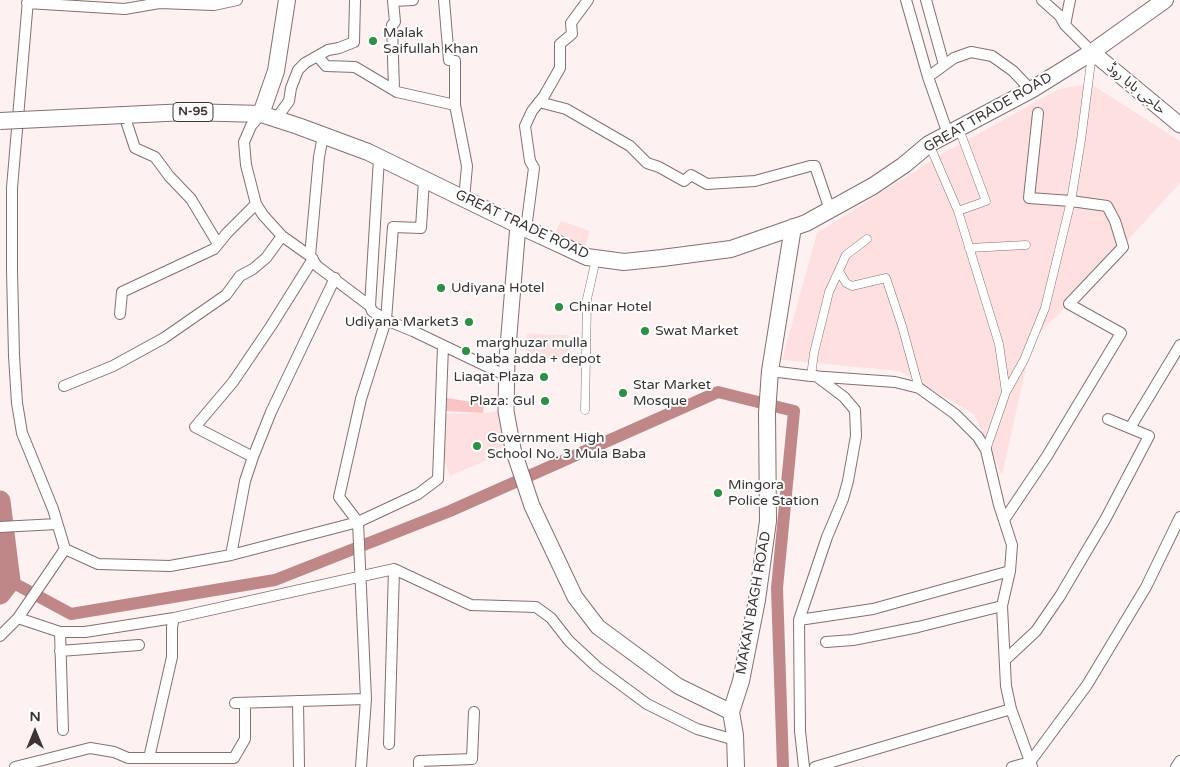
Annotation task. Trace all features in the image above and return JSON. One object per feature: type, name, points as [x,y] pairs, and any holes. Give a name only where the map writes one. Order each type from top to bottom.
[{"type":"main road","points":[[269,117],[287,0]]},
{"type":"main road","name":"GREAT TRADE ROAD","points":[[124,115],[187,112],[269,117],[298,126],[379,158],[587,257],[624,262],[731,249],[806,223],[873,186],[904,165],[929,144],[1030,90],[1092,52],[1159,2]]},
{"type":"main road","name":"حاجی بابا روڈ","points":[[1092,52],[1180,125]]},
{"type":"main road","name":"N-95","points":[[0,121],[124,115]]},
{"type":"main road","points":[[522,227],[507,376],[506,411],[513,449],[532,506],[575,598],[598,627],[678,686],[731,712]]},
{"type":"main road","name":"MAKAN BAGH ROAD","points":[[737,767],[736,740],[731,712],[741,681],[757,600],[768,521],[768,388],[793,227]]},
{"type":"street","points":[[237,0],[214,5],[170,2],[125,9],[28,2],[12,188],[14,356],[17,403],[22,433],[53,509],[54,524],[65,549],[98,564],[170,566],[231,555],[358,522],[418,494],[438,479],[443,346]]},
{"type":"street","points":[[354,0],[354,42],[328,50],[305,63],[298,70],[291,88],[289,101],[269,117],[251,126],[244,142],[246,165],[256,204],[263,215],[282,236],[311,258],[316,266],[335,278],[370,306],[372,311],[386,320],[470,357],[507,376]]},
{"type":"street","points":[[394,90],[393,1],[411,0]]},
{"type":"street","points":[[444,0],[449,60],[455,61],[455,104],[467,166],[464,200]]},
{"type":"street","points":[[522,227],[534,168],[530,161],[526,126],[532,111],[560,68],[560,44],[572,34],[571,23],[588,0]]},
{"type":"street","points":[[906,0],[928,77],[986,202],[958,211]]},
{"type":"street","points":[[926,0],[944,65]]},
{"type":"street","points":[[986,450],[1006,392],[1024,360],[1045,308],[1071,201],[1092,52],[1065,25],[1060,16],[1042,0]]},
{"type":"street","points":[[1065,25],[1070,0]]},
{"type":"street","points":[[928,77],[954,58],[971,52],[992,56],[1013,71],[1030,90]]},
{"type":"street","points":[[319,55],[326,66],[355,67],[397,92],[455,104]]},
{"type":"street","points":[[539,102],[566,109],[630,146],[647,163],[659,167],[684,181],[691,175],[707,184],[755,180],[815,166],[830,210]]},
{"type":"street","points":[[1004,520],[1048,456],[1121,333],[1069,304],[1123,247],[1115,221],[1107,206],[1029,198],[1038,113]]},
{"type":"street","points":[[124,115],[135,148],[155,156],[169,176],[191,199],[218,244]]},
{"type":"street","points":[[253,457],[195,427],[233,382],[271,326],[311,258],[319,157],[323,136]]},
{"type":"street","points":[[929,144],[958,211],[984,290],[999,344],[1006,392]]},
{"type":"street","points":[[370,306],[379,158]]},
{"type":"street","points":[[361,767],[366,699],[358,522],[339,497],[361,399],[386,320],[393,227],[421,228],[424,180]]},
{"type":"street","points":[[120,314],[122,292],[214,249],[256,204]]},
{"type":"street","points":[[64,386],[113,366],[164,338],[195,317],[226,295],[240,276],[253,269],[266,258],[282,236]]},
{"type":"street","points":[[813,376],[814,353],[828,292],[846,255],[867,239]]},
{"type":"street","points":[[969,248],[1026,245]]},
{"type":"street","points":[[585,410],[587,299],[596,259]]},
{"type":"street","points":[[839,271],[846,283],[852,286],[886,278],[902,326],[919,388]]},
{"type":"street","points":[[231,555],[245,481],[253,457],[271,412],[335,278]]},
{"type":"street","points":[[1130,428],[1180,345]]},
{"type":"street","points":[[770,371],[895,382],[919,388],[955,414],[978,437],[986,450],[1012,545],[1010,571],[1002,606],[1006,686],[1011,709],[1031,764]]},
{"type":"street","points":[[804,767],[800,732],[799,620],[827,538],[843,499],[856,436],[855,410],[844,397],[813,376]]},
{"type":"street","points":[[1005,660],[1036,631],[1060,596],[1106,518],[1149,436],[1108,418]]},
{"type":"street","points":[[1012,767],[1031,764],[1087,685],[1146,587],[1180,517]]},
{"type":"street","points":[[0,527],[54,524]]},
{"type":"street","points":[[0,636],[18,618],[65,549]]},
{"type":"street","points":[[389,744],[394,568]]},
{"type":"street","points":[[18,618],[60,632],[85,632],[174,618],[394,568],[471,605],[536,607],[551,618],[570,641],[596,667],[647,704],[698,729],[736,740]]},
{"type":"street","points":[[799,620],[873,609],[1010,571]]},
{"type":"street","points":[[826,642],[852,640],[1002,606]]},
{"type":"street","points":[[148,758],[172,657],[172,626],[174,618]]},
{"type":"street","points":[[60,632],[64,730]]},
{"type":"street","points":[[60,651],[139,645]]},
{"type":"street","points":[[15,767],[90,748],[114,752],[128,758],[148,758],[168,762],[234,758],[245,740],[240,703],[366,699]]},
{"type":"street","points":[[298,701],[299,767]]},
{"type":"street","points":[[814,767],[1011,709]]},
{"type":"street","points":[[419,767],[419,761],[448,764],[472,759],[474,712]]},
{"type":"street","points":[[1176,767],[1180,761]]},
{"type":"shaded area","points":[[1091,84],[1180,141],[1180,183],[1069,304],[1032,340],[1002,475],[974,414],[900,371],[782,360],[817,233],[947,151],[1059,89]]},
{"type":"shaded area","points":[[561,221],[590,231],[582,255],[551,241]]},
{"type":"shaded area","points":[[527,334],[568,335],[568,359],[525,362]]},
{"type":"shaded area","points":[[447,398],[484,404],[483,413],[446,411]]},
{"type":"shaded area","name":"Government High School No. 3 Mula Baba","points":[[506,410],[512,449],[450,476],[443,457],[444,414],[485,413]]},
{"type":"waterway","points":[[10,581],[71,614],[275,580],[450,511],[718,392],[794,411],[777,588],[783,767]]},
{"type":"waterway","points":[[0,501],[10,581],[0,594]]},
{"type":"place","name":"Malak Saifullah Khan","points":[[373,41]]},
{"type":"place","name":"Udiyana Hotel","points":[[441,288]]},
{"type":"place","name":"Chinar Hotel","points":[[559,307]]},
{"type":"place","name":"Udiyana Market3","points":[[469,322]]},
{"type":"place","name":"Swat Market","points":[[645,331]]},
{"type":"place","name":"marghuzar mulla baba adda + depot","points":[[466,351]]},
{"type":"place","name":"Liaqat Plaza","points":[[544,377]]},
{"type":"place","name":"Star Market Mosque","points":[[623,393]]},
{"type":"place","name":"Plaza: Gul","points":[[545,401]]},
{"type":"place","name":"Government High School No. 3 Mula Baba","points":[[477,446]]},
{"type":"place","name":"Mingora Police Station","points":[[718,493]]}]
